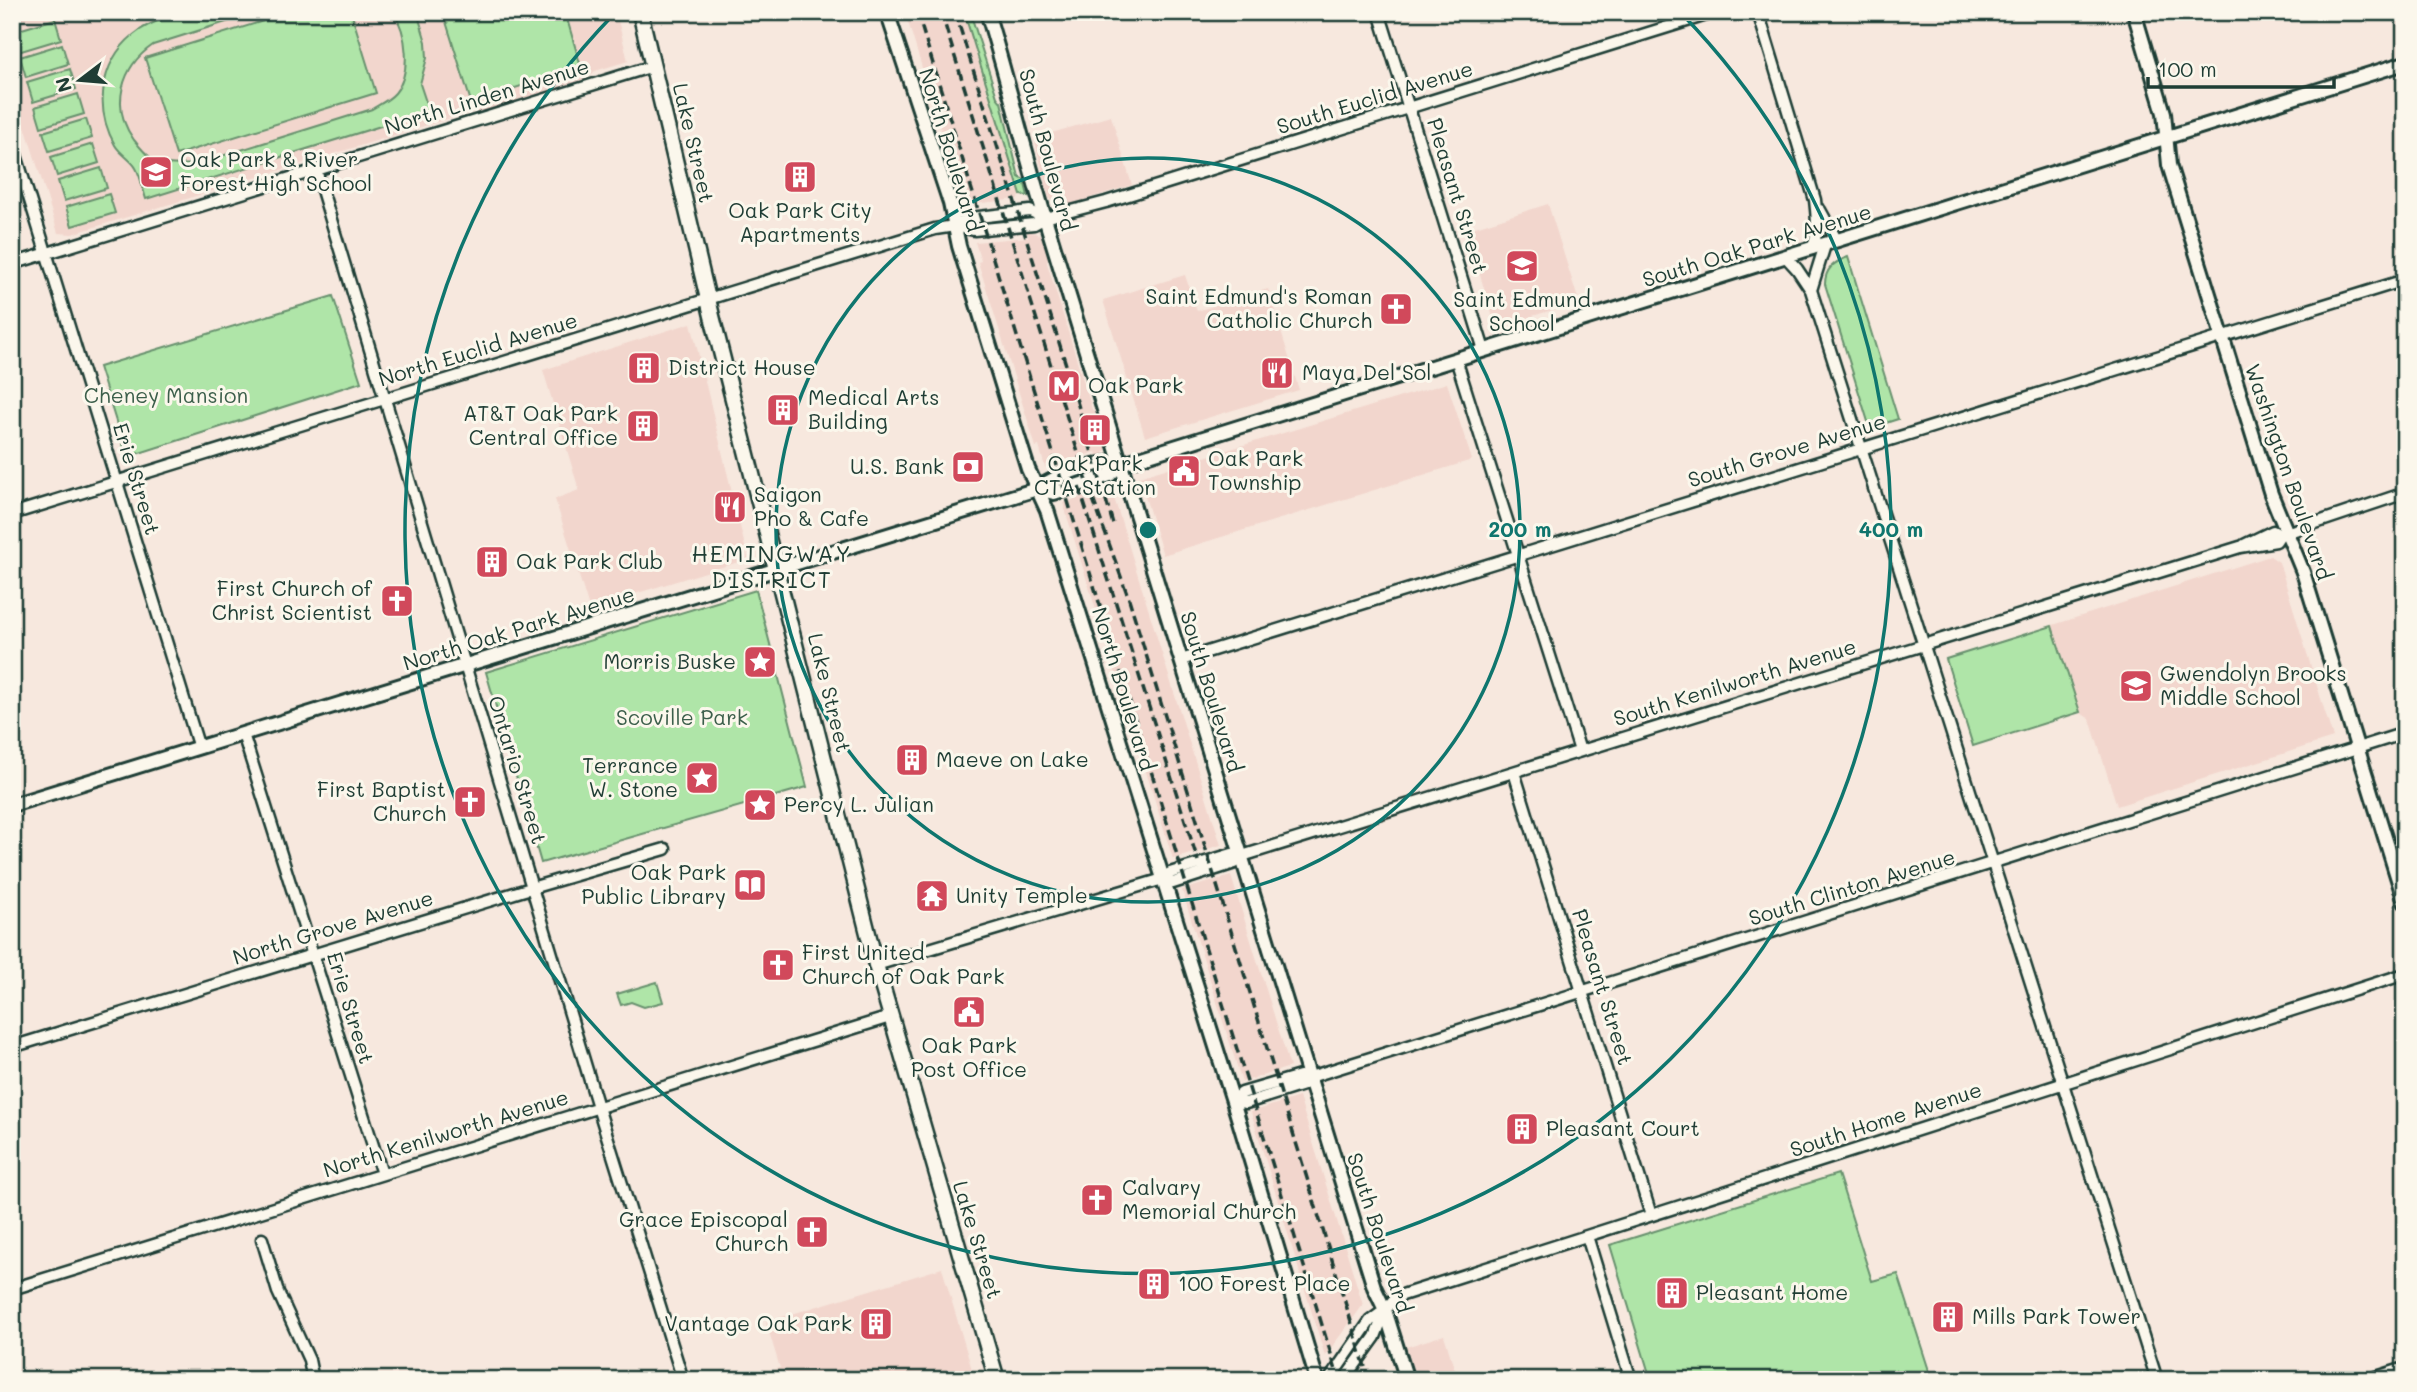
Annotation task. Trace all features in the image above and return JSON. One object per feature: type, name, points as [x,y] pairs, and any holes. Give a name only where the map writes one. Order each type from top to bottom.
[{"type":"main road","name":"Lake Street","points":[[640,12],[708,299],[876,965],[997,1380]]},
{"type":"street","name":"North Boulevard","points":[[887,12],[950,203],[959,246],[1028,469],[1047,510],[1233,1101],[1317,1380]]},
{"type":"street","name":"South Boulevard","points":[[987,12],[1045,218],[1120,464],[1374,1287],[1385,1310],[1407,1380]]},
{"type":"street","name":"Pleasant Street","points":[[1379,12],[1484,350]]},
{"type":"street","name":"South Euclid Avenue","points":[[1045,218],[1074,212],[1716,12]]},
{"type":"street","points":[[1758,12],[1815,200],[1825,245],[1811,290]]},
{"type":"street","name":"Washington Boulevard","points":[[2134,12],[2164,113],[2169,165],[2271,494],[2284,533],[2303,572],[2405,902]]},
{"type":"street","name":"South Oak Park Avenue","points":[[1120,464],[2405,63]]},
{"type":"street","name":"North Linden Avenue","points":[[12,264],[653,66]]},
{"type":"street","name":"Erie Street","points":[[12,142],[199,747]]},
{"type":"street","name":"Ontario Street","points":[[316,170],[598,1107],[683,1380]]},
{"type":"street","points":[[1815,200],[1817,235],[1825,245]]},
{"type":"street","name":"North Euclid Avenue","points":[[12,514],[939,228],[955,226],[970,218],[1030,211],[1045,218]]},
{"type":"street","points":[[1786,257],[1811,290],[2157,1380]]},
{"type":"street","name":"South Grove Avenue","points":[[1181,660],[2405,279]]},
{"type":"street","points":[[1456,359],[1580,751]]},
{"type":"street","name":"North Oak Park Avenue","points":[[12,805],[1037,489],[1051,479],[1106,462],[1120,464]]},
{"type":"street","name":"South Kenilworth Avenue","points":[[1242,856],[2240,547],[2273,531],[2284,533],[2405,494]]},
{"type":"street","name":"South Clinton Avenue","points":[[1233,1101],[1246,1103],[1257,1100],[1303,1085],[1310,1077],[2405,733]]},
{"type":"street","name":"Erie Street","points":[[243,734],[382,1174]]},
{"type":"street","name":"Pleasant Street","points":[[1514,772],[1651,1215]]},
{"type":"street","name":"North Grove Avenue","points":[[12,1047],[532,887],[665,849]]},
{"type":"street","points":[[876,965],[1163,879],[1170,873],[1232,854],[1242,856]]},
{"type":"street","name":"South Home Avenue","points":[[1329,1380],[1370,1321],[1396,1297],[2405,974]]},
{"type":"street","name":"North Kenilworth Avenue","points":[[12,1289],[890,1017]]},
{"type":"street","points":[[1587,1236],[1631,1380]]},
{"type":"street","points":[[262,1239],[278,1292],[309,1360],[313,1380]]},
{"type":"street","points":[[1344,1380],[1375,1337],[1385,1310]]},
{"type":"street","points":[[2367,1380],[2405,1368]]},
{"type":"shaded area","name":"Oak Park & River Forest High School","points":[[12,12],[616,12],[628,61],[595,71],[586,79],[480,112],[470,112],[72,234],[58,233],[12,84]]},
{"type":"shaded area","points":[[905,12],[964,12],[1021,195],[1018,199],[964,205]]},
{"type":"shaded area","points":[[1111,116],[1132,185],[1071,204],[1055,203],[1049,198],[1034,138]]},
{"type":"shaded area","name":"Saint Edmund School","points":[[1548,204],[1579,302],[1496,327],[1466,230]]},
{"type":"shaded area","points":[[1027,231],[1041,235],[1048,255],[1047,263],[1092,409],[1099,416],[1108,445],[1104,454],[1098,458],[1096,452],[1045,467],[1039,446],[1036,447],[978,262],[981,261],[975,242],[1028,237]]},
{"type":"shaded area","points":[[1185,275],[1197,311],[1268,289],[1299,390],[1145,437],[1103,300]]},
{"type":"shaded area","points":[[691,323],[748,559],[589,608],[555,499],[579,490],[543,370]]},
{"type":"shaded area","points":[[1447,383],[1472,460],[1163,555],[1139,477]]},
{"type":"shaded area","points":[[1111,488],[1221,845],[1173,859],[1063,503]]},
{"type":"shaded area","name":"Gwendolyn Brooks Middle School","points":[[2270,556],[2279,562],[2333,738],[2117,806],[2090,719],[2079,712],[1973,746],[1946,659]]},
{"type":"shaded area","points":[[1231,876],[1290,1067],[1242,1082],[1182,890]]},
{"type":"shaded area","points":[[1299,1097],[1363,1305],[1325,1356],[1251,1112]]},
{"type":"shaded area","name":"Vantage Oak Park","points":[[942,1268],[975,1380],[762,1380],[777,1375],[775,1369],[780,1368],[766,1322]]},
{"type":"shaded area","points":[[1444,1335],[1458,1380],[1417,1380],[1406,1347]]},
{"type":"green space","points":[[185,12],[258,12],[153,45],[133,64],[122,88],[122,114],[134,140],[158,162],[172,165],[196,164],[372,109],[384,102],[400,85],[406,64],[402,30],[393,12],[417,12],[426,42],[427,58],[420,84],[429,111],[146,199],[136,168],[117,148],[108,130],[103,98],[105,82],[109,67],[127,41],[150,24]]},
{"type":"green space","points":[[292,12],[351,12],[376,93],[176,155],[145,58]]},
{"type":"green space","points":[[443,12],[565,12],[581,67],[471,102]]},
{"type":"green space","points":[[964,12],[970,12],[997,97],[1001,102],[1019,177],[1024,180],[1028,196],[1021,195]]},
{"type":"green space","points":[[55,19],[61,39],[18,52],[12,32]]},
{"type":"green space","points":[[62,44],[68,64],[26,77],[20,57]]},
{"type":"green space","points":[[70,69],[76,89],[33,102],[27,82]]},
{"type":"green space","points":[[78,94],[84,114],[41,127],[35,107]]},
{"type":"green space","points":[[86,119],[92,138],[49,151],[43,132]]},
{"type":"green space","points":[[93,144],[99,163],[57,176],[51,157]]},
{"type":"green space","points":[[101,168],[107,188],[64,201],[58,181]]},
{"type":"green space","points":[[109,194],[115,213],[72,226],[66,207]]},
{"type":"green space","points":[[1848,257],[1898,419],[1870,428],[1825,284],[1831,267]]},
{"type":"green space","name":"Cheney Mansion","points":[[333,296],[361,382],[127,457],[99,367]]},
{"type":"green space","name":"Scoville Park","points":[[756,590],[807,787],[541,863],[486,672]]},
{"type":"green space","points":[[2052,626],[2080,712],[1973,746],[1946,659]]},
{"type":"green space","points":[[657,982],[663,1002],[644,1007],[631,1002],[621,1005],[617,994]]},
{"type":"green space","points":[[1838,1174],[1872,1281],[1898,1274],[1932,1380],[1651,1380],[1610,1245]]},
{"type":"railway","points":[[917,12],[1339,1380]]},
{"type":"railway","points":[[941,12],[1089,488],[1129,599],[1369,1380]]},
{"type":"railway","points":[[955,12],[1068,371],[1113,524]]},
{"type":"railway","points":[[1079,487],[1198,861]]},
{"type":"place","name":"Oak Park & River Forest High School","points":[[156,172]]},
{"type":"place","name":"Oak Park City Apartments","points":[[800,177]]},
{"type":"place","name":"Saint Edmund School","points":[[1522,266]]},
{"type":"place","name":"Saint Edmund's Roman Catholic Church","points":[[1396,309]]},
{"type":"place","name":"District House","points":[[644,368]]},
{"type":"place","name":"Maya Del Sol","points":[[1277,373]]},
{"type":"place","name":"Oak Park","points":[[1064,386]]},
{"type":"place","name":"Medical Arts Building","points":[[783,410]]},
{"type":"place","name":"AT&T Oak Park Central Office","points":[[643,426]]},
{"type":"place","name":"Oak Park CTA Station","points":[[1095,430]]},
{"type":"place","name":"U.S. Bank","points":[[968,467]]},
{"type":"place","name":"Oak Park Township","points":[[1184,471]]},
{"type":"place","name":"Saigon Pho & Cafe","points":[[730,507]]},
{"type":"place","name":"Oak Park Club","points":[[492,562]]},
{"type":"place","name":"First Church of Christ Scientist","points":[[397,601]]},
{"type":"place","name":"Morris Buske","points":[[760,662]]},
{"type":"place","name":"Gwendolyn Brooks Middle School","points":[[2136,686]]},
{"type":"place","name":"Maeve on Lake","points":[[912,760]]},
{"type":"place","name":"Terrance W. Stone","points":[[702,778]]},
{"type":"place","name":"First Baptist Church","points":[[470,802]]},
{"type":"place","name":"Percy L. Julian","points":[[760,805]]},
{"type":"place","name":"Oak Park Public Library","points":[[750,885]]},
{"type":"place","name":"Unity Temple","points":[[932,896]]},
{"type":"place","name":"First United Church of Oak Park","points":[[778,965]]},
{"type":"place","name":"Oak Park Post Office","points":[[969,1012]]},
{"type":"place","name":"Pleasant Court","points":[[1522,1129]]},
{"type":"place","name":"Calvary Memorial Church","points":[[1097,1200]]},
{"type":"place","name":"Grace Episcopal Church","points":[[812,1232]]},
{"type":"place","name":"100 Forest Place","points":[[1154,1284]]},
{"type":"place","name":"Pleasant Home","points":[[1672,1293]]},
{"type":"place","name":"Mills Park Tower","points":[[1948,1317]]},
{"type":"place","name":"Vantage Oak Park","points":[[876,1324]]},
{"type":"district","name":"HEMINGWAY DISTRICT","points":[[772,567]]}]
